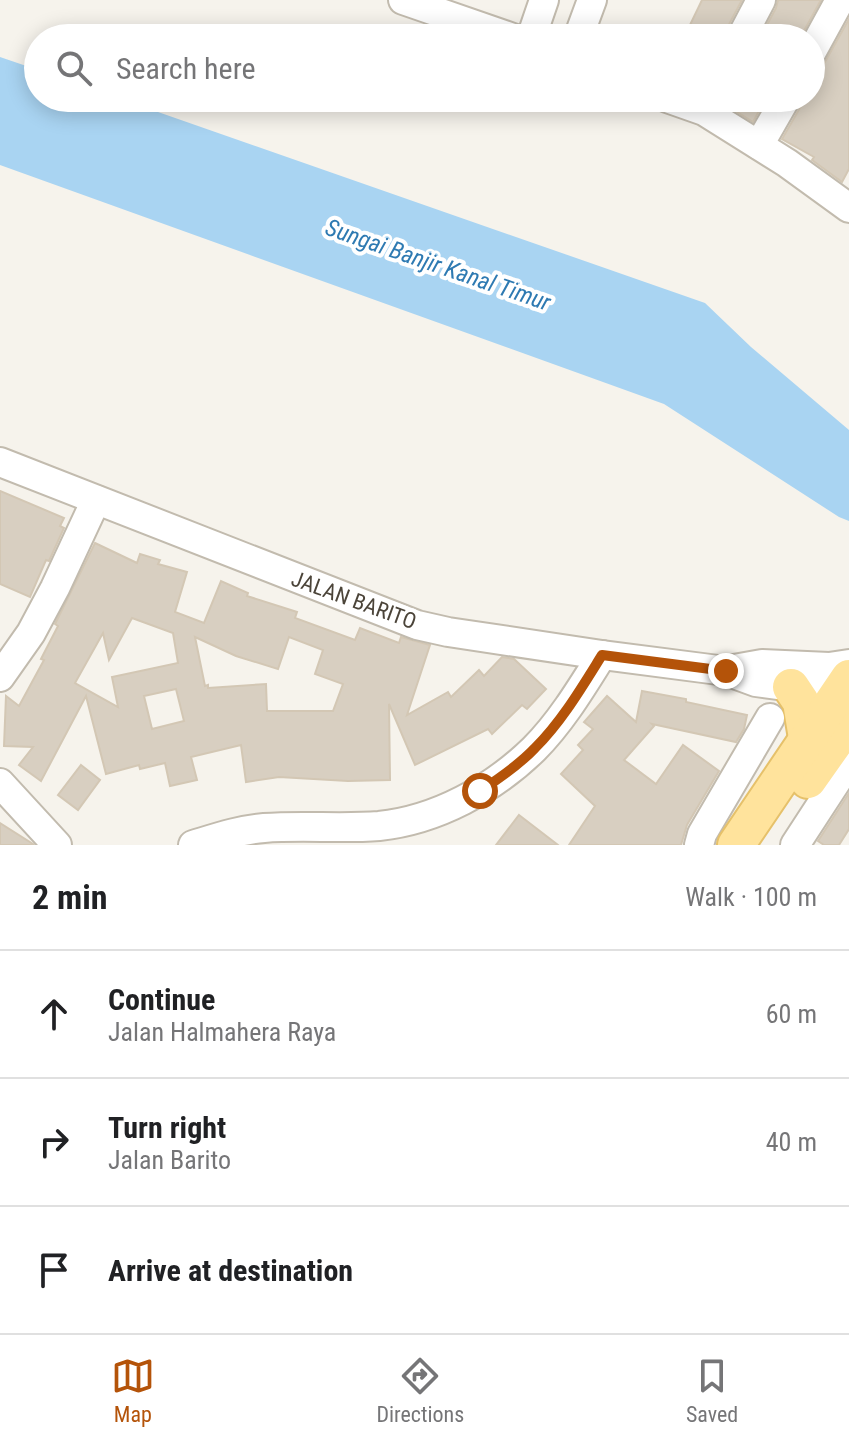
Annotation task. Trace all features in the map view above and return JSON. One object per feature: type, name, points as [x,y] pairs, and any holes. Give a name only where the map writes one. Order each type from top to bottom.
[{"type":"main road","points":[[791,687],[801,702],[807,738]]},
{"type":"main road","points":[[736,845],[807,738],[846,689]]},
{"type":"main road","points":[[761,845],[846,689]]},
{"type":"street","points":[[403,0],[472,24]]},
{"type":"street","points":[[536,24],[544,0]]},
{"type":"street","points":[[583,24],[592,0]]},
{"type":"street","points":[[748,24],[761,0]]},
{"type":"street","points":[[825,27],[840,0]]},
{"type":"street","points":[[717,112],[849,208]]},
{"type":"street","points":[[759,145],[778,112]]},
{"type":"street","name":"JALAN BARITO","points":[[0,462],[417,625],[602,655],[726,671]]},
{"type":"street","points":[[0,677],[31,633],[96,500]]},
{"type":"street","points":[[193,845],[233,833],[265,828],[320,836],[380,826],[453,806],[511,770],[536,747],[571,703],[602,655]]},
{"type":"street","points":[[726,671],[762,664],[829,667],[846,689]]},
{"type":"street","points":[[726,671],[756,682],[846,689]]},
{"type":"street","points":[[699,845],[702,834],[770,718]]},
{"type":"street","points":[[795,845],[849,762]]},
{"type":"street","points":[[0,783],[57,845]]},
{"type":"water","name":"Sungai Banjir Kanal Timur","points":[[0,57],[24,65],[24,112],[158,112],[705,303],[751,347],[849,430],[849,521],[664,404],[0,165]]},
{"type":"building","points":[[702,0],[742,0],[729,24],[690,24]]},
{"type":"building","points":[[778,0],[821,0],[808,24],[767,24]]},
{"type":"building","points":[[849,19],[849,169],[842,182],[812,160],[814,157],[782,139],[798,112],[825,112],[825,62]]},
{"type":"building","points":[[737,112],[758,112],[753,122]]},
{"type":"building","points":[[0,491],[64,518],[60,526],[64,528],[30,597],[0,584]]},
{"type":"building","points":[[95,543],[137,563],[140,554],[160,560],[158,564],[187,572],[175,612],[204,623],[221,581],[248,593],[247,596],[297,612],[295,618],[355,640],[360,628],[399,643],[401,637],[430,645],[407,715],[448,692],[451,697],[479,670],[484,676],[502,657],[514,659],[546,689],[527,709],[522,705],[492,734],[488,729],[415,765],[389,704],[390,780],[279,777],[246,782],[241,745],[191,757],[197,780],[170,786],[165,763],[140,769],[139,765],[106,774],[86,696],[41,781],[19,765],[33,747],[4,746],[6,696],[19,706],[44,660],[41,659],[58,626],[55,624]],"holes":[[[132,618],[173,633],[178,663],[112,677],[118,707],[75,683],[103,633],[109,660]],[[195,637],[236,656],[278,669],[289,637],[323,650],[315,674],[343,684],[333,711],[267,711],[266,684],[205,686]],[[176,689],[184,721],[152,729],[144,696]]]},
{"type":"building","points":[[642,691],[747,715],[744,729],[736,742],[652,724],[654,726],[624,760],[656,784],[683,745],[719,771],[687,825],[681,845],[569,845],[595,806],[561,774],[583,750],[578,745],[593,729],[584,722],[607,696],[636,722]]},
{"type":"building","points":[[81,765],[100,780],[78,810],[58,795]]},
{"type":"building","points":[[849,793],[849,829],[839,845],[824,845],[818,841]]},
{"type":"building","points":[[519,815],[558,845],[496,845]]},
{"type":"building","points":[[0,823],[33,844],[34,845],[0,845]]},
{"type":"route","points":[[480,791],[511,770],[536,747],[571,703],[602,655],[726,671]]}]
